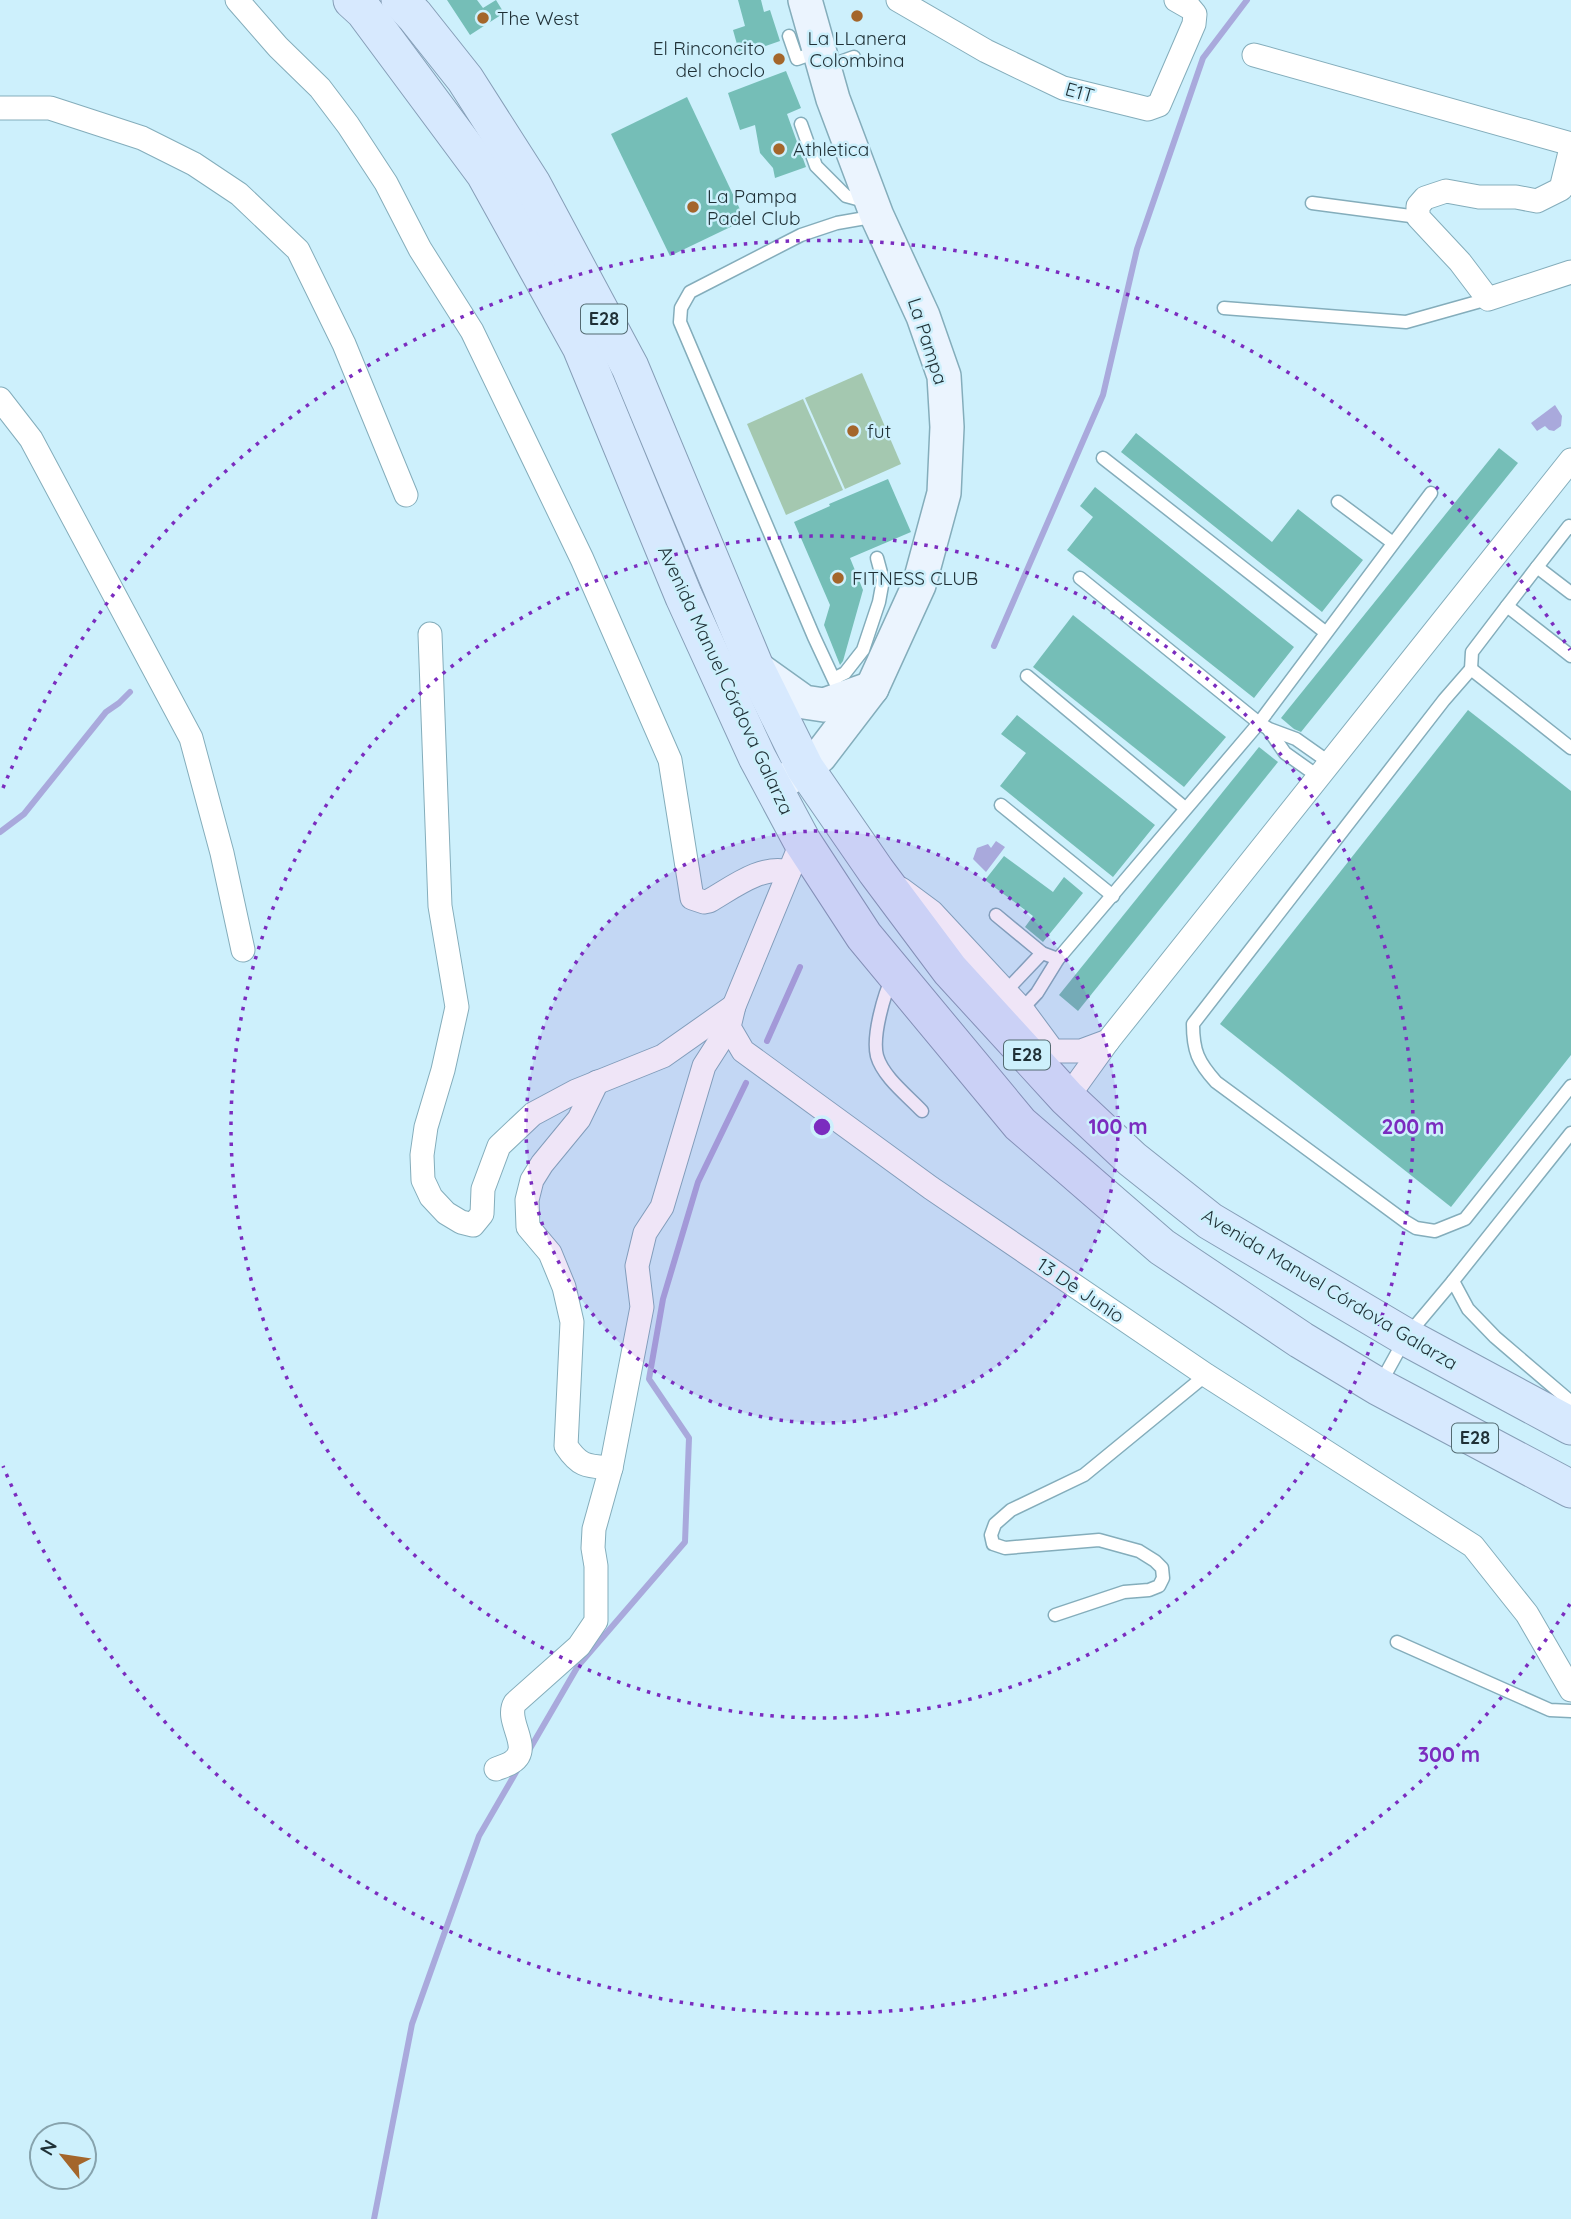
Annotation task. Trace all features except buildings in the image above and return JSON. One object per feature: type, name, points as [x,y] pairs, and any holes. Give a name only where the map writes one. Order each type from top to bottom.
[{"type":"main road","name":"Avenida Manuel Córdova Galarza","points":[[352,0],[364,11],[485,174],[581,347],[690,610],[773,788],[795,856],[1020,1124],[1162,1247],[1301,1340],[1379,1387],[1571,1489]]},
{"type":"main road","name":"Avenida Manuel Córdova Galarza","points":[[413,8],[465,79],[532,184],[630,367],[755,667],[805,768],[876,871],[950,970],[1132,1159],[1210,1221],[1406,1337],[1571,1426]]},
{"type":"main road","points":[[664,547],[699,531]]},
{"type":"street","points":[[237,0],[278,47],[320,88],[348,125],[386,183],[420,249],[472,331],[582,559],[670,760],[692,898],[709,901],[769,870],[780,869],[795,856]]},
{"type":"street","name":"La Pampa","points":[[773,788],[820,756],[850,688],[890,614],[919,584],[944,493],[947,427],[944,376],[923,316],[875,209],[833,99],[833,59],[805,0]]},
{"type":"street","name":"E1T","points":[[898,0],[986,51],[1063,88],[1147,109],[1158,105],[1194,24],[1195,14],[1177,0]]},
{"type":"street","points":[[1254,54],[1571,146],[1561,189],[1537,201],[1516,197],[1479,197],[1446,191],[1425,198],[1418,205],[1418,217],[1460,262],[1488,299],[1571,272]]},
{"type":"street","points":[[0,108],[50,108],[142,138],[194,164],[239,194],[298,250],[344,344],[406,495]]},
{"type":"street","points":[[0,399],[32,439],[191,738],[222,853],[243,950]]},
{"type":"street","points":[[1069,1094],[1108,1041],[1571,460]]},
{"type":"street","points":[[430,634],[440,906],[457,1007],[443,1070],[426,1127],[422,1156],[423,1180],[431,1197],[446,1213],[461,1222],[473,1225],[482,1214],[483,1189],[499,1146],[533,1114],[576,1091],[663,1056],[731,1017]]},
{"type":"street","points":[[755,667],[804,702],[824,705],[850,688]]},
{"type":"street","points":[[496,1769],[514,1761],[521,1749],[511,1716],[515,1703],[579,1646],[596,1621],[593,1529],[611,1468],[642,1307],[637,1266],[646,1233],[662,1207],[704,1066],[731,1017],[795,856]]},
{"type":"street","points":[[876,871],[932,912],[1022,1009],[1053,1051],[1069,1094]]},
{"type":"street","name":"13 De Junio","points":[[731,1017],[743,1051],[931,1188],[1206,1375],[1473,1546],[1527,1614],[1571,1690]]},
{"type":"street","points":[[1053,1051],[1081,1051],[1108,1041]]},
{"type":"street","points":[[597,1082],[579,1119],[532,1180],[527,1200],[528,1227],[550,1253],[564,1287],[572,1322],[566,1446],[575,1460],[587,1466],[611,1468]]},
{"type":"lane","points":[[789,36],[797,59],[833,59]]},
{"type":"lane","points":[[800,124],[816,166],[846,195],[875,209]]},
{"type":"lane","points":[[1312,203],[1418,217]]},
{"type":"lane","points":[[850,688],[814,637],[680,322],[681,308],[690,292],[802,235],[875,209]]},
{"type":"lane","points":[[1224,308],[1406,322],[1488,299]]},
{"type":"lane","points":[[1103,458],[1325,632]]},
{"type":"lane","points":[[1022,1009],[1037,993],[1058,959],[1185,808],[1264,726],[1325,632],[1431,493]]},
{"type":"lane","points":[[1338,502],[1393,543]]},
{"type":"lane","points":[[1570,526],[1472,652],[1471,669],[1444,700],[1194,1024],[1193,1044],[1202,1065],[1216,1082],[1406,1222],[1416,1228],[1435,1231],[1465,1219],[1571,1086]]},
{"type":"lane","points":[[877,558],[890,614]]},
{"type":"lane","points":[[1537,567],[1571,593]]},
{"type":"lane","points":[[1080,578],[1264,726],[1285,753],[1324,770]]},
{"type":"lane","points":[[1507,606],[1571,656]]},
{"type":"lane","points":[[1471,669],[1567,745],[1571,731]]},
{"type":"lane","points":[[1027,676],[1185,808]]},
{"type":"lane","points":[[1001,805],[1113,895]]},
{"type":"lane","points":[[996,915],[1042,953],[1058,959]]},
{"type":"lane","points":[[1006,991],[1042,953]]},
{"type":"lane","points":[[895,973],[888,985],[877,1028],[877,1056],[886,1073],[922,1111]]},
{"type":"lane","points":[[1379,1387],[1406,1337],[1571,1133]]},
{"type":"lane","points":[[1453,1281],[1468,1309],[1495,1337],[1571,1402]]},
{"type":"lane","points":[[1055,1615],[1124,1592],[1149,1590],[1159,1586],[1163,1578],[1162,1568],[1155,1560],[1139,1551],[1099,1540],[1005,1548],[993,1544],[991,1535],[995,1524],[1010,1510],[1084,1475],[1206,1375]]},
{"type":"lane","points":[[1397,1642],[1550,1710],[1571,1711]]},
{"type":"green space","name":"fut","points":[[862,373],[901,464],[845,489],[805,398]]},
{"type":"green space","name":"fut","points":[[803,399],[843,490],[786,515],[747,424]]},
{"type":"water","points":[[1555,405],[1562,416],[1561,426],[1554,431],[1545,426],[1537,431],[1531,423]]},
{"type":"water","points":[[996,841],[1005,847],[986,872],[973,859],[977,848],[988,844],[991,848]]},
{"type":"waterway","points":[[994,646],[1103,395],[1137,249],[1203,58],[1247,0]]},
{"type":"waterway","points":[[0,832],[24,814],[106,712],[130,692]]},
{"type":"waterway","points":[[767,1041],[800,967]]},
{"type":"waterway","points":[[528,1752],[578,1666],[685,1542],[689,1438],[649,1379],[663,1299],[698,1182],[746,1083]]},
{"type":"waterway","points":[[374,2219],[412,2024],[479,1836],[519,1767]]},
{"type":"place","name":"La LLanera Colombina","points":[[857,16]]},
{"type":"place","name":"The West","points":[[483,18]]},
{"type":"place","name":"El Rinconcito del choclo","points":[[779,59]]},
{"type":"place","name":"Athletica","points":[[779,149]]},
{"type":"place","name":"La Pampa Padel Club","points":[[693,207]]},
{"type":"place","name":"fut","points":[[853,431]]},
{"type":"place","name":"FITNESS CLUB","points":[[838,578]]}]
